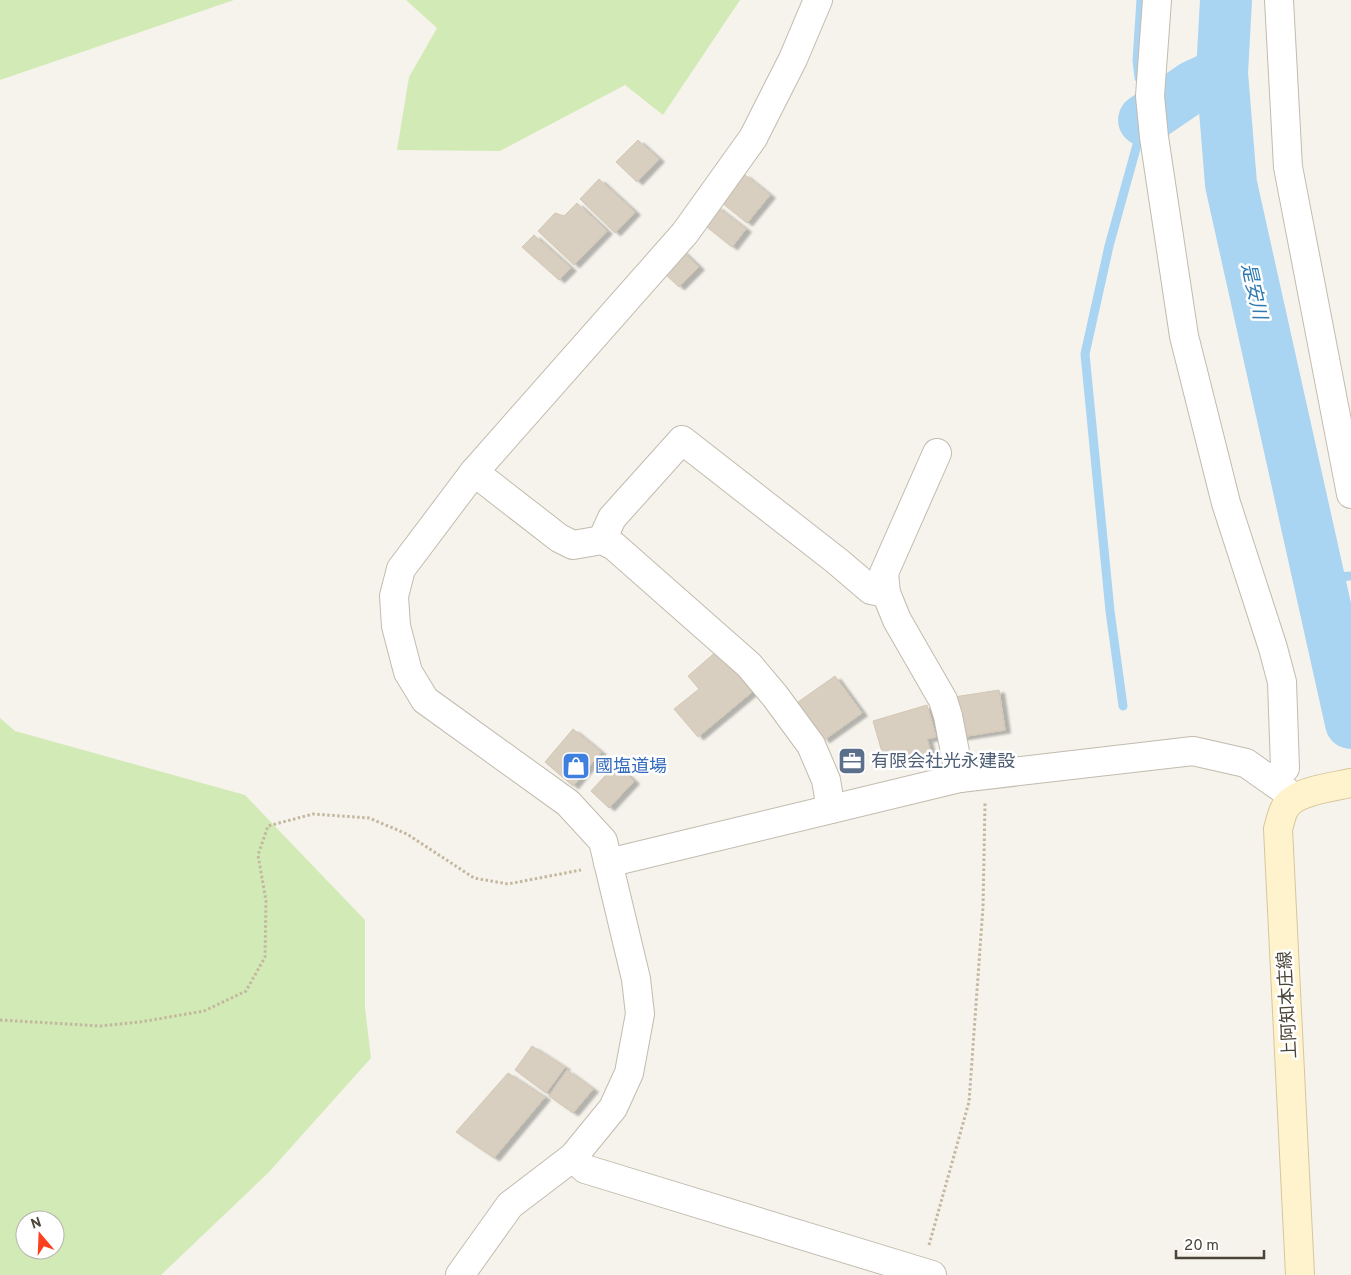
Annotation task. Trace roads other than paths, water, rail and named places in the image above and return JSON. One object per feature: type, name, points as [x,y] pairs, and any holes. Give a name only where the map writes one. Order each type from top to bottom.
[{"type":"main road","points":[[1294,798],[1307,793],[1351,783]]},
{"type":"main road","name":"上阿知本庄線","points":[[1294,798],[1284,808],[1278,829],[1300,1275]]},
{"type":"street","points":[[460,1275],[510,1204],[573,1157],[613,1108],[630,1073],[640,1014],[636,979],[603,841],[568,803],[425,700],[408,672],[396,626],[394,596],[401,568],[474,472],[685,233],[753,138],[793,59],[818,0]]},
{"type":"street","points":[[1157,0],[1150,96],[1154,137],[1184,336],[1226,503],[1273,648],[1282,682],[1285,768],[1272,781]]},
{"type":"street","points":[[1279,0],[1288,167],[1351,494]]},
{"type":"street","points":[[602,540],[612,518],[682,440],[838,561],[871,590],[886,593]]},
{"type":"street","points":[[937,453],[884,573],[886,593],[897,620],[943,700],[972,776]]},
{"type":"street","points":[[474,472],[559,538],[573,545],[602,540],[614,546],[749,665],[775,696],[811,745],[826,780],[831,809]]},
{"type":"street","points":[[608,863],[972,776],[1193,751],[1246,762],[1294,798]]},
{"type":"street","points":[[573,1157],[585,1169],[927,1273]]},
{"type":"waterway","points":[[1139,78],[1137,60],[1141,0]]},
{"type":"waterway","name":"是安川","points":[[1226,0],[1222,73],[1231,184],[1351,723]]},
{"type":"waterway","points":[[1144,120],[1194,86],[1222,73]]},
{"type":"waterway","points":[[1123,706],[1110,611],[1085,354],[1109,246],[1143,123]]},
{"type":"waterway","name":"是安川","points":[[1320,578],[1351,576]]},
{"type":"place","name":"有限会社光永建設","points":[[852,761]]},
{"type":"place","name":"國塩道場","points":[[576,766]]}]
